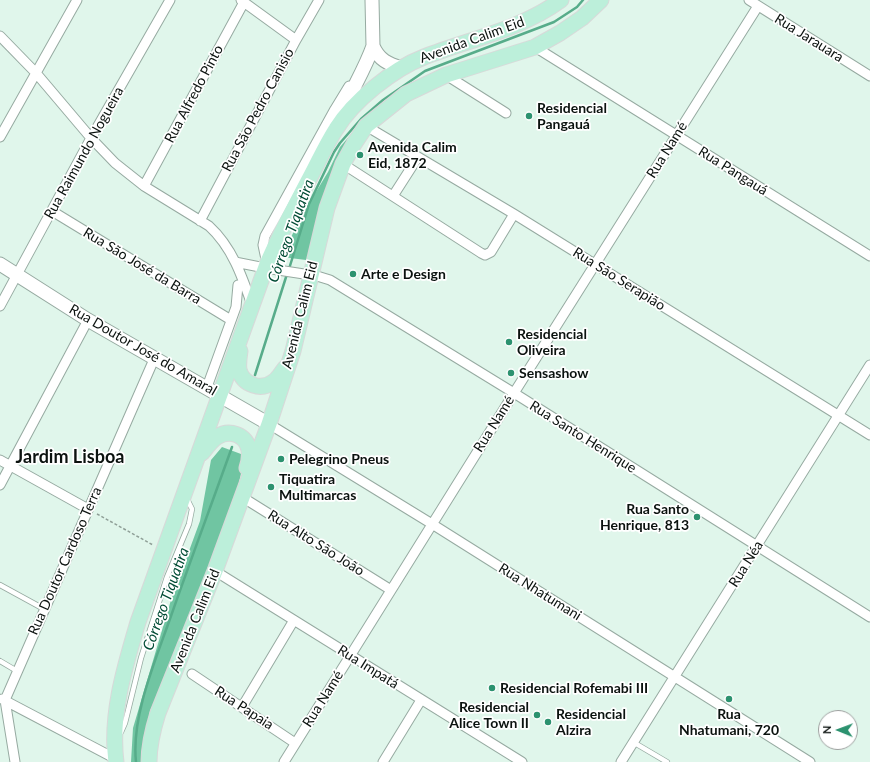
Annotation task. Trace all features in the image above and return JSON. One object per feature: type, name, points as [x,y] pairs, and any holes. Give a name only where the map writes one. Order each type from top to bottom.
[{"type":"main road","name":"Avenida Calim Eid","points":[[116,756],[118,708],[125,666],[138,622],[195,465],[213,391],[238,323],[252,305],[271,267],[280,235],[336,128],[366,95],[402,68],[424,57],[508,28],[537,16],[561,0]]},
{"type":"main road","name":"Avenida Calim Eid","points":[[149,762],[152,734],[158,713],[215,571],[269,424],[293,352],[306,274],[343,164],[354,144],[366,126],[406,94],[446,75],[535,47],[560,33],[582,18],[601,0]]},
{"type":"main road","points":[[238,323],[240,374],[252,385],[265,386],[274,381],[282,372],[293,352]]},
{"type":"main road","points":[[195,465],[207,446],[216,437],[229,433],[239,436],[246,442],[249,451],[249,461],[242,497]]},
{"type":"street","points":[[0,137],[77,0]]},
{"type":"street","name":"Rua Raimundo Nogueira","points":[[0,306],[91,138],[170,0]]},
{"type":"street","name":"Rua São Pedro Canisio","points":[[200,221],[296,40],[319,0]]},
{"type":"street","points":[[366,0],[372,16]]},
{"type":"street","points":[[336,128],[345,104],[362,72],[373,46],[372,0]]},
{"type":"street","name":"Rua Jarauara","points":[[748,0],[870,76]]},
{"type":"street","points":[[242,1],[296,40]]},
{"type":"street","name":"Rua Alfredo Pinto","points":[[144,186],[242,1]]},
{"type":"street","name":"Rua Namé","points":[[284,762],[594,264],[677,136],[758,6]]},
{"type":"street","points":[[0,36],[36,73],[91,138],[119,166],[144,186],[200,221],[218,235],[235,262],[252,305]]},
{"type":"street","points":[[373,46],[379,57],[384,61],[402,68]]},
{"type":"street","name":"Rua Pangauá","points":[[535,47],[870,256]]},
{"type":"street","points":[[271,267],[263,248],[265,236],[345,92],[362,72]]},
{"type":"street","points":[[446,75],[506,113]]},
{"type":"street","name":"Rua São Serapião","points":[[366,126],[514,214],[870,435]]},
{"type":"street","points":[[392,196],[418,157]]},
{"type":"street","points":[[343,164],[485,255],[491,252],[514,214]]},
{"type":"street","name":"Rua São José da Barra","points":[[52,211],[238,323]]},
{"type":"street","name":"Rua Santo Henrique","points":[[235,262],[271,267],[330,280],[514,393],[870,618]]},
{"type":"street","name":"Rua Doutor José do Amaral","points":[[0,264],[88,320],[155,357],[269,424]]},
{"type":"street","points":[[238,285],[238,323]]},
{"type":"street","points":[[0,485],[88,320]]},
{"type":"street","name":"Rua Doutor Cardoso Terra","points":[[2,699],[17,671],[155,357]]},
{"type":"street","name":"Rua Néa","points":[[621,762],[870,365]]},
{"type":"street","name":"Rua Nhatumani","points":[[269,424],[432,524],[810,762]]},
{"type":"street","points":[[0,460],[88,509]]},
{"type":"street","name":"Rua Alto São João","points":[[242,497],[391,590]]},
{"type":"street","name":"Rua Impatá","points":[[215,571],[522,762]]},
{"type":"street","points":[[242,707],[294,620]]},
{"type":"street","name":"Rua Papaia","points":[[192,674],[295,743]]},
{"type":"street","points":[[2,699],[116,756]]},
{"type":"street","points":[[2,699],[15,762]]},
{"type":"street","points":[[383,762],[421,700]]},
{"type":"lane","points":[[116,756],[141,658],[167,577],[191,519],[191,505],[184,494]]},
{"type":"lane","points":[[0,585],[44,609]]},
{"type":"lane","points":[[0,662],[17,671]]},
{"type":"lane","points":[[633,742],[667,762]]},
{"type":"path","points":[[88,509],[163,551]]},
{"type":"green space","points":[[365,118],[315,247],[306,260],[282,257],[299,220],[328,172],[340,147]]},
{"type":"green space","points":[[222,447],[241,454],[242,469],[238,487],[199,603],[150,711],[144,742],[145,762],[131,762],[133,728],[171,600],[200,521],[211,460]]},
{"type":"waterway","name":"Córrego Tiquatira","points":[[289,269],[309,204],[334,152],[361,119],[383,100],[425,71],[554,22],[577,7],[583,0]]},
{"type":"waterway","name":"Córrego Tiquatira","points":[[255,375],[287,274]]},
{"type":"waterway","name":"Córrego Tiquatira","points":[[136,762],[135,744],[137,726],[146,688],[158,650],[232,447]]},
{"type":"place","name":"Residencial Pangauá","points":[[529,116]]},
{"type":"place","name":"Avenida Calim Eid, 1872","points":[[360,155]]},
{"type":"place","name":"Arte e Design","points":[[353,274]]},
{"type":"place","name":"Residencial Oliveira","points":[[509,342]]},
{"type":"place","name":"Sensashow","points":[[511,373]]},
{"type":"place","name":"Pelegrino Pneus","points":[[281,459]]},
{"type":"place","name":"Tiquatira Multimarcas","points":[[271,487]]},
{"type":"place","name":"Rua Santo Henrique, 813","points":[[697,517]]},
{"type":"place","name":"Residencial Rofemabi III","points":[[492,688]]},
{"type":"place","name":"Rua Nhatumani, 720","points":[[729,699]]},
{"type":"place","name":"Residencial Alice Town II","points":[[537,715]]},
{"type":"place","name":"Residencial Alzira","points":[[548,722]]},
{"type":"district","name":"Jardim Lisboa","points":[[70,457]]}]
